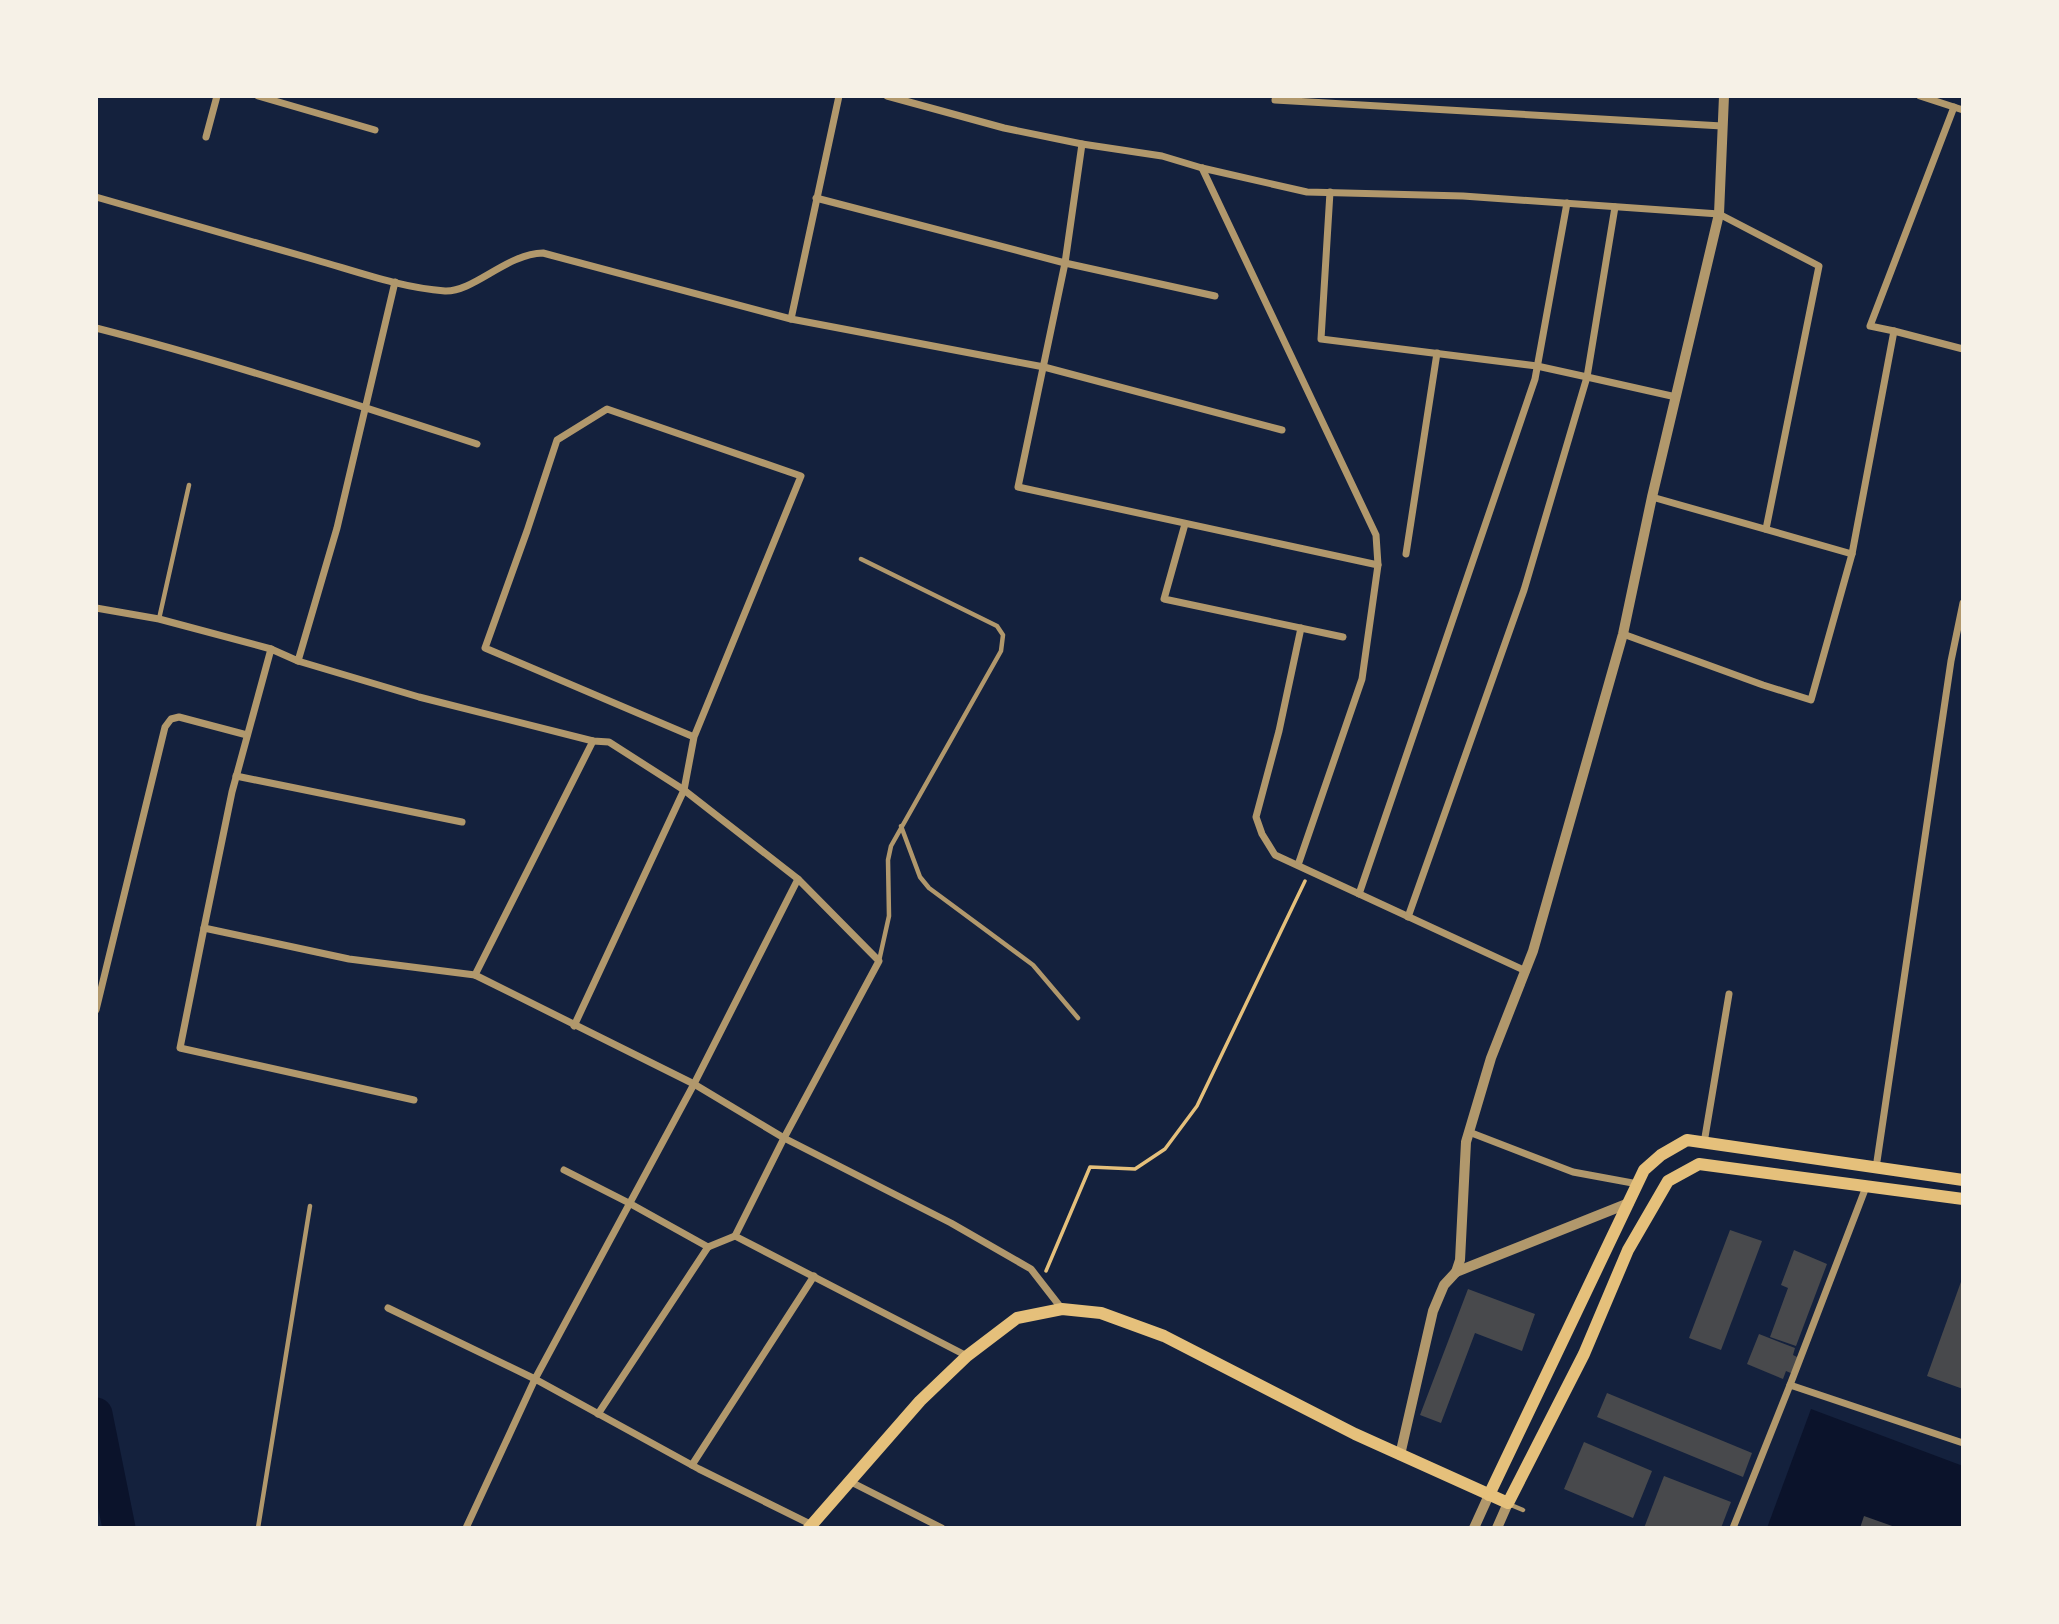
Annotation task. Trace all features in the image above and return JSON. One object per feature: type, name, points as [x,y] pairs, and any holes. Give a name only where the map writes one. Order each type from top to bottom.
[{"type":"main road","points":[[1489,1495],[1644,1170],[1661,1155],[1687,1140],[1963,1180]]},
{"type":"main road","points":[[810,1526],[920,1401],[967,1356],[1017,1318],[1062,1309],[1101,1313],[1164,1336],[1343,1428],[1508,1503],[1584,1354],[1628,1250],[1668,1181],[1699,1164],[1963,1199]]},
{"type":"street","points":[[206,137],[216,96]]},
{"type":"street","points":[[258,96],[375,130]]},
{"type":"street","points":[[791,319],[839,96]]},
{"type":"street","points":[[887,96],[1004,128],[1082,144],[1162,156],[1307,192],[1463,196],[1719,214],[1819,266],[1766,529]]},
{"type":"street","points":[[1400,1455],[1433,1311],[1444,1285],[1456,1272],[1460,1260],[1466,1142],[1491,1058],[1533,951],[1623,634],[1652,497],[1719,214],[1724,96]]},
{"type":"street","points":[[1920,96],[1963,110]]},
{"type":"street","points":[[1275,100],[1723,126]]},
{"type":"street","points":[[1954,107],[1870,326],[1963,349]]},
{"type":"street","points":[[1082,144],[1065,263],[1018,487],[1378,565]]},
{"type":"street","points":[[1202,168],[1376,535],[1378,565],[1362,678],[1298,865]]},
{"type":"street","points":[[1330,192],[1321,339],[1537,366],[1676,397]]},
{"type":"street","points":[[96,197],[396,282],[447,291],[456,289],[517,257],[529,253],[543,253],[791,319],[1044,367],[1282,430]]},
{"type":"street","points":[[816,198],[1065,263],[1215,296]]},
{"type":"street","points":[[1359,894],[1535,379],[1567,203]]},
{"type":"street","points":[[1408,917],[1524,590],[1587,377],[1615,207]]},
{"type":"street","points":[[298,660],[337,528],[396,282]]},
{"type":"street","points":[[96,328],[169,347],[477,444]]},
{"type":"street","points":[[1623,634],[1811,700],[1852,554],[1894,331]]},
{"type":"street","points":[[1406,554],[1437,353]]},
{"type":"street","points":[[574,1026],[684,790],[694,737],[801,476],[607,409],[557,440],[485,648],[694,737]]},
{"type":"street","points":[[1652,497],[1852,554]]},
{"type":"street","points":[[1185,524],[1164,599],[1343,637]]},
{"type":"street","points":[[1875,1167],[1951,661],[1963,603]]},
{"type":"street","points":[[96,608],[159,619],[271,649],[298,660],[419,697],[593,741],[609,742],[684,790],[798,879],[879,961],[735,1236],[708,1247],[598,1414]]},
{"type":"street","points":[[1301,628],[1279,731],[1256,817],[1262,834],[1275,855],[1525,971]]},
{"type":"street","points":[[271,649],[236,776],[180,1048],[414,1100]]},
{"type":"street","points":[[96,1010],[165,727],[171,719],[179,717],[247,735]]},
{"type":"street","points":[[475,975],[593,741]]},
{"type":"street","points":[[236,776],[462,822]]},
{"type":"street","points":[[466,1528],[535,1379],[694,1084],[798,879]]},
{"type":"street","points":[[204,928],[349,959],[475,975],[694,1084],[784,1138],[951,1223],[1031,1269],[1062,1309]]},
{"type":"street","points":[[1704,1143],[1729,994]]},
{"type":"street","points":[[1469,1132],[1573,1172],[1638,1184]]},
{"type":"street","points":[[564,1170],[708,1247]]},
{"type":"street","points":[[1733,1528],[1866,1187]]},
{"type":"street","points":[[1456,1272],[1629,1203]]},
{"type":"street","points":[[735,1236],[967,1356]]},
{"type":"street","points":[[692,1465],[814,1276]]},
{"type":"street","points":[[388,1308],[535,1379],[810,1526]]},
{"type":"street","points":[[1790,1385],[1963,1443]]},
{"type":"street","points":[[851,1482],[942,1528]]},
{"type":"street","points":[[1474,1528],[1489,1495]]},
{"type":"street","points":[[1497,1528],[1508,1503]]},
{"type":"lane","points":[[159,619],[189,485]]},
{"type":"lane","points":[[861,559],[997,626],[1003,635],[1001,651],[891,846],[888,860],[889,916],[879,961]]},
{"type":"lane","points":[[901,826],[920,877],[929,888],[1033,965],[1078,1018]]},
{"type":"lane","points":[[258,1528],[310,1206]]},
{"type":"lane","points":[[1508,1503],[1523,1510]]},
{"type":"path","points":[[1041,1282],[1090,1167],[1135,1168],[1165,1149],[1197,1106],[1310,871]]},
{"type":"water","points":[[1811,1409],[1963,1466],[1963,1528],[1767,1528]]},
{"type":"building","points":[[1730,1230],[1762,1241],[1721,1350],[1689,1338]]},
{"type":"building","points":[[1794,1250],[1827,1264],[1796,1346],[1770,1337],[1788,1288],[1781,1285]]},
{"type":"building","points":[[1963,1279],[1963,1389],[1927,1376]]},
{"type":"building","points":[[1468,1289],[1535,1314],[1522,1351],[1475,1333],[1441,1423],[1420,1415]]},
{"type":"building","points":[[1759,1334],[1795,1348],[1793,1355],[1799,1358],[1793,1374],[1786,1371],[1783,1379],[1747,1364]]},
{"type":"building","points":[[1607,1393],[1752,1453],[1743,1477],[1597,1417]]},
{"type":"building","points":[[1584,1442],[1652,1471],[1633,1518],[1564,1489]]},
{"type":"building","points":[[1664,1476],[1731,1502],[1721,1528],[1644,1528]]},
{"type":"building","points":[[1864,1516],[1895,1527],[1895,1528],[1860,1528]]},
{"type":"waterway","points":[[96,1414],[119,1528]]}]
